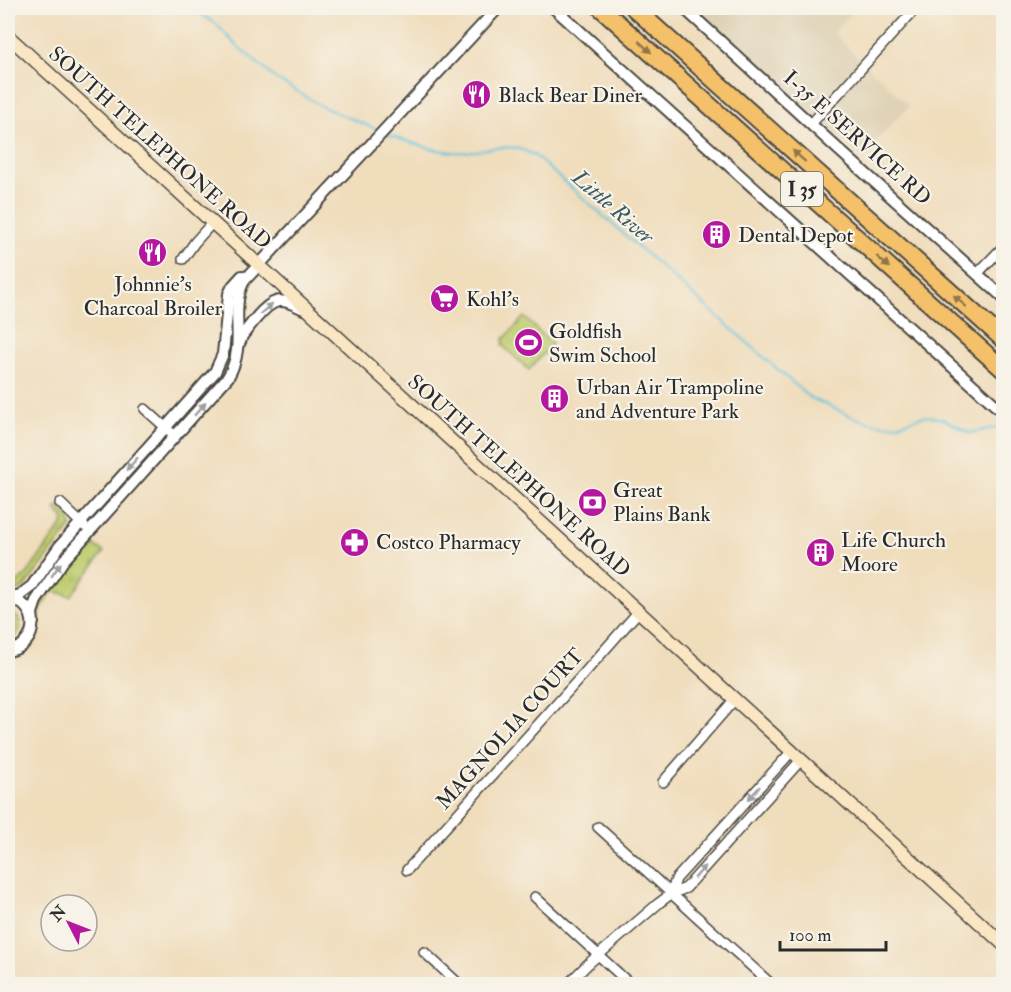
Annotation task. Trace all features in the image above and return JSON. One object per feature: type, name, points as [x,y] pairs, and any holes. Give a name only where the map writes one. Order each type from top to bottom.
[{"type":"highway","name":"I 35","points":[[601,8],[1004,370]]},
{"type":"highway","name":"I 35","points":[[634,8],[1004,340]]},
{"type":"main road","name":"SOUTH TELEPHONE ROAD","points":[[8,36],[1004,945]]},
{"type":"street","points":[[238,348],[238,297],[244,281],[498,8]]},
{"type":"street","points":[[554,8],[1004,413]]},
{"type":"street","name":"I-35 E SERVICE RD","points":[[684,8],[1004,298]]},
{"type":"street","points":[[811,124],[916,8]]},
{"type":"street","points":[[183,259],[213,222]]},
{"type":"street","points":[[978,274],[1004,246]]},
{"type":"street","points":[[8,651],[22,646],[28,639],[32,631],[33,608],[85,527],[165,427],[215,372],[223,354],[229,294],[246,271],[260,265]]},
{"type":"street","points":[[8,598],[20,595],[32,586],[59,547],[85,527],[175,436],[228,377],[236,360],[242,336],[267,306],[278,300],[310,312]]},
{"type":"street","points":[[145,409],[175,436]]},
{"type":"street","points":[[60,503],[85,527]]},
{"type":"street","points":[[8,598],[26,606],[33,622]]},
{"type":"street","name":"MAGNOLIA COURT","points":[[407,870],[639,611]]},
{"type":"street","points":[[663,782],[735,699]]},
{"type":"street","points":[[671,894],[676,879],[792,751]]},
{"type":"street","points":[[568,984],[671,894],[686,888],[801,760]]},
{"type":"street","points":[[598,827],[771,984]]},
{"type":"street","points":[[535,897],[630,984]]},
{"type":"street","points":[[424,952],[459,984]]},
{"type":"shaded area","points":[[697,8],[856,8],[833,33],[909,106],[861,157]]},
{"type":"green space","name":"Goldfish Swim School","points":[[524,317],[552,344],[529,370],[502,345],[503,340]]},
{"type":"green space","points":[[58,506],[69,518],[71,527],[26,585],[8,595],[8,585],[16,584],[27,574],[63,524],[64,519],[55,510]]},
{"type":"green space","points":[[83,543],[86,545],[84,551],[87,548],[93,548],[94,546],[89,545],[91,543],[104,552],[71,596],[52,591],[42,608],[37,634],[32,645],[18,656],[8,659],[8,655],[16,652],[35,612],[62,568]]},
{"type":"green space","points":[[8,610],[17,616],[20,625],[17,634],[8,640]]},
{"type":"waterway","name":"Little River","points":[[192,8],[216,24],[235,44],[276,79],[325,108],[380,131]]},
{"type":"waterway","name":"Little River","points":[[385,134],[444,151],[464,152],[504,147],[524,150],[535,156],[809,397],[850,416],[882,425],[905,423],[916,418],[930,416],[944,420],[969,433],[1004,426]]},
{"type":"place","name":"Black Bear Diner","points":[[477,95]]},
{"type":"place","name":"Dental Depot","points":[[717,235]]},
{"type":"place","name":"Johnnie's Charcoal Broiler","points":[[153,253]]},
{"type":"place","name":"Kohl's","points":[[445,299]]},
{"type":"place","name":"Goldfish Swim School","points":[[528,343]]},
{"type":"place","name":"Urban Air Trampoline and Adventure Park","points":[[555,399]]},
{"type":"place","name":"Great Plains Bank","points":[[592,502]]},
{"type":"place","name":"Costco Pharmacy","points":[[355,542]]},
{"type":"place","name":"Life Church Moore","points":[[820,552]]}]
